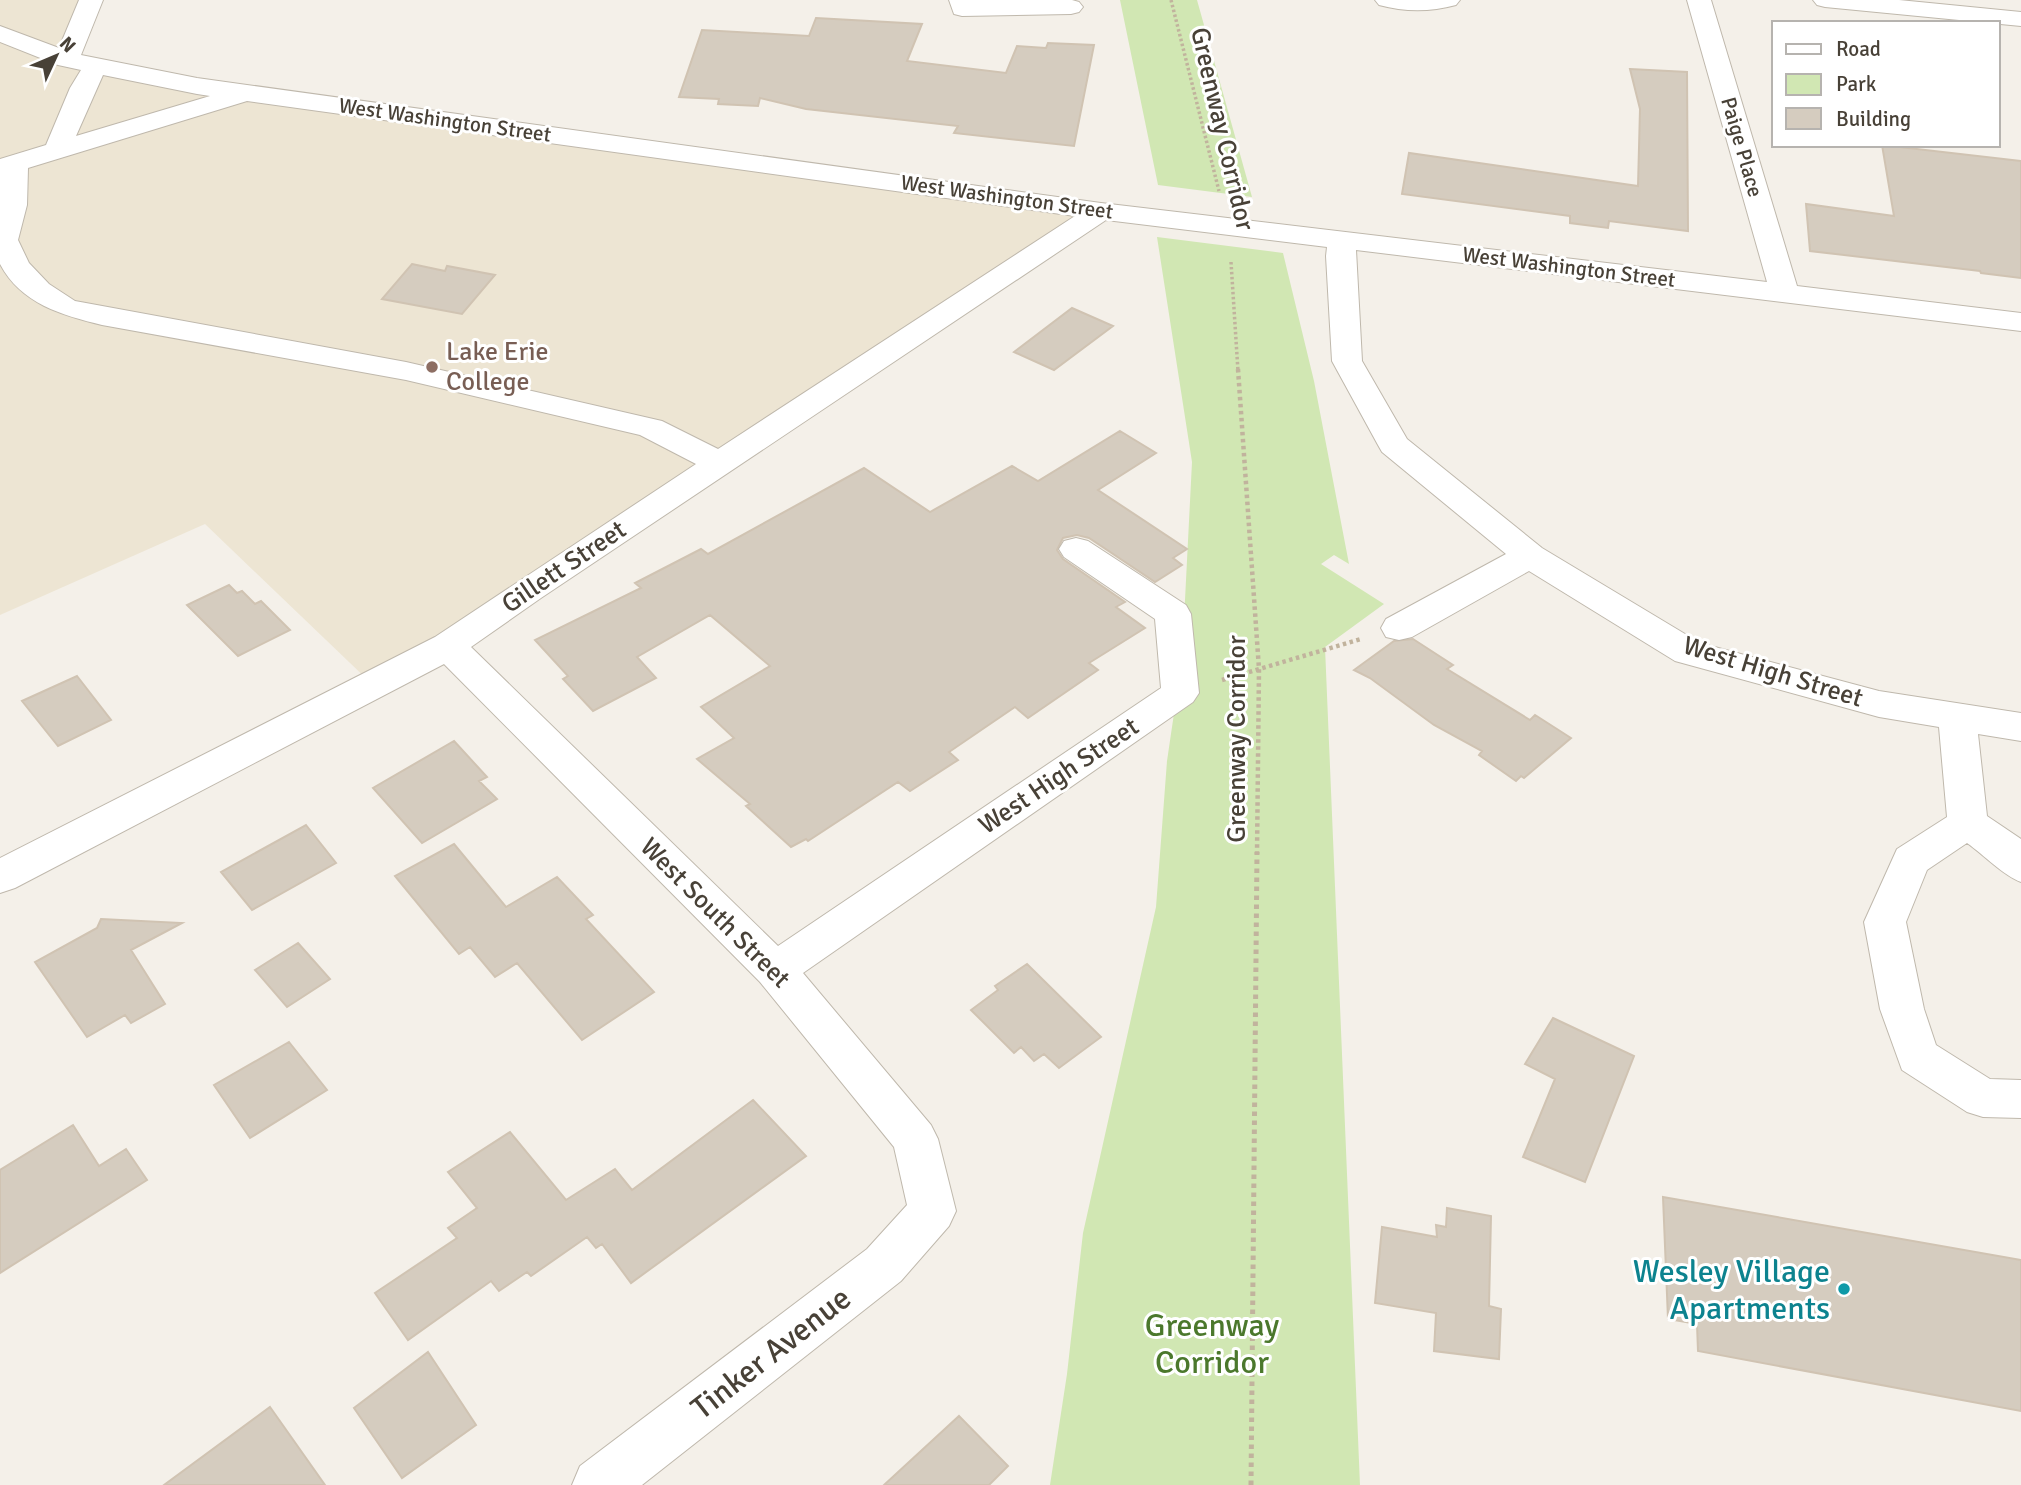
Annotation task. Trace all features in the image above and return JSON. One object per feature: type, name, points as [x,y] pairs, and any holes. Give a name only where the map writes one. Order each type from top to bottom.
[{"type":"street","points":[[67,60],[90,0]]},
{"type":"street","points":[[961,0],[962,9],[1071,7]]},
{"type":"street","points":[[1387,0],[1424,4],[1448,0]]},
{"type":"street","name":"Paige Place","points":[[1699,0],[1785,295]]},
{"type":"street","points":[[1825,0],[2021,19]]},
{"type":"street","name":"West Washington Street","points":[[0,33],[67,60],[197,86],[1101,211],[1601,270],[1785,295],[2021,321]]},
{"type":"street","points":[[57,151],[83,88],[96,66]]},
{"type":"street","points":[[247,92],[8,166],[12,205],[4,240],[16,267],[39,290],[65,307],[407,371],[651,428],[720,463]]},
{"type":"street","name":"Gillett Street","points":[[0,877],[448,646],[1101,211]]},
{"type":"street","name":"West High Street","points":[[1343,241],[1340,256],[1347,361],[1394,445],[1530,556],[1688,652],[1879,704],[2021,727]]},
{"type":"street","points":[[1076,549],[1173,614],[1180,694]]},
{"type":"street","points":[[1399,628],[1530,556]]},
{"type":"street","name":"West South Street","points":[[448,646],[775,970],[915,1139],[932,1211]]},
{"type":"street","name":"West High Street","points":[[775,970],[1180,694]]},
{"type":"street","points":[[1957,717],[1968,823],[2011,853],[2021,866]]},
{"type":"street","points":[[1968,823],[1911,860],[1885,922],[1902,1009],[1918,1057],[1983,1098],[2021,1098]]},
{"type":"street","name":"Tinker Avenue","points":[[599,1485],[884,1265],[932,1211]]},
{"type":"path","name":"Greenway Corridor","points":[[1171,0],[1228,227],[1259,669],[1251,1485]]},
{"type":"path","points":[[1180,694],[1399,628]]},
{"type":"shaded area","name":"Lake Erie College","points":[[0,0],[91,0],[67,60],[1101,211],[373,685],[205,524],[0,615]]},
{"type":"green space","points":[[1120,0],[1197,0],[1252,197],[1158,185]]},
{"type":"green space","name":"Greenway Corridor","points":[[1157,237],[1283,253],[1314,381],[1349,564],[1334,555],[1321,564],[1384,604],[1325,647],[1360,1485],[1050,1485],[1067,1374],[1083,1233],[1156,907],[1167,761],[1182,659],[1192,462]]},
{"type":"building","points":[[816,18],[922,24],[907,61],[1006,73],[1017,46],[1046,48],[1048,43],[1094,45],[1074,146],[954,133],[958,126],[806,109],[760,98],[758,106],[718,104],[719,99],[679,97],[702,30],[809,36]]},
{"type":"building","points":[[1630,69],[1687,72],[1688,231],[1609,221],[1608,228],[1570,223],[1570,216],[1402,194],[1409,153],[1638,186],[1640,109]]},
{"type":"building","points":[[1882,147],[2021,161],[2021,278],[1810,251],[1806,204],[1894,216]]},
{"type":"building","points":[[412,264],[445,271],[447,266],[495,275],[462,314],[382,299]]},
{"type":"building","points":[[1072,308],[1113,326],[1054,370],[1014,352]]},
{"type":"building","points":[[1120,431],[1156,453],[1098,490],[1187,549],[1173,558],[1182,565],[1155,582],[1089,538],[1077,535],[1063,538],[1057,550],[1063,559],[1125,602],[1116,607],[1145,628],[1089,663],[1098,670],[1028,718],[1015,707],[949,752],[958,760],[910,791],[898,782],[808,841],[806,839],[791,847],[746,806],[750,804],[697,759],[734,738],[701,707],[770,666],[710,615],[637,657],[656,678],[593,711],[563,679],[568,676],[535,640],[641,588],[635,583],[701,549],[708,554],[864,468],[930,512],[1012,466],[1038,481]]},
{"type":"building","points":[[229,585],[237,593],[242,591],[255,604],[261,601],[290,630],[238,656],[187,605]]},
{"type":"building","points":[[1413,639],[1453,665],[1447,669],[1530,720],[1535,715],[1571,738],[1524,778],[1521,776],[1516,781],[1479,755],[1482,751],[1434,725],[1370,678],[1354,670],[1394,641]]},
{"type":"building","points":[[77,676],[111,720],[58,746],[22,701]]},
{"type":"building","points":[[454,741],[487,777],[479,781],[497,799],[422,843],[373,788]]},
{"type":"building","points":[[306,825],[336,863],[252,910],[221,872]]},
{"type":"building","points":[[454,844],[506,907],[557,877],[593,915],[586,919],[654,992],[582,1040],[517,963],[495,977],[470,947],[459,954],[395,876]]},
{"type":"building","points":[[101,919],[182,923],[131,950],[165,1004],[131,1023],[125,1015],[87,1037],[35,962],[97,928]]},
{"type":"building","points":[[298,943],[330,979],[287,1007],[255,970]]},
{"type":"building","points":[[1027,964],[1101,1037],[1059,1068],[1044,1054],[1034,1061],[1021,1047],[1014,1053],[971,1010],[998,990],[995,986]]},
{"type":"building","points":[[1553,1018],[1634,1056],[1585,1182],[1523,1157],[1555,1079],[1525,1064]]},
{"type":"building","points":[[289,1042],[327,1090],[250,1138],[214,1085]]},
{"type":"building","points":[[753,1100],[806,1156],[631,1283],[602,1244],[596,1248],[587,1237],[531,1276],[527,1272],[499,1291],[491,1281],[408,1340],[375,1293],[457,1238],[448,1228],[477,1208],[448,1172],[510,1132],[566,1200],[615,1169],[632,1190]]},
{"type":"building","points":[[73,1125],[99,1166],[126,1149],[147,1180],[0,1273],[0,1170]]},
{"type":"building","name":"Wesley Village Apartments","points":[[1663,1197],[2021,1260],[2021,1411],[1698,1351],[1697,1324],[1668,1319]]},
{"type":"building","points":[[1447,1208],[1491,1216],[1489,1306],[1501,1309],[1499,1359],[1434,1351],[1436,1313],[1375,1303],[1382,1227],[1437,1237],[1436,1225],[1446,1227]]},
{"type":"building","points":[[428,1352],[476,1425],[402,1478],[354,1408]]},
{"type":"building","points":[[270,1407],[325,1485],[164,1485]]},
{"type":"building","points":[[959,1416],[1008,1466],[989,1485],[884,1485]]},
{"type":"place","name":"Lake Erie College","points":[[432,367]]},
{"type":"place","name":"Wesley Village Apartments","points":[[1844,1289]]}]
